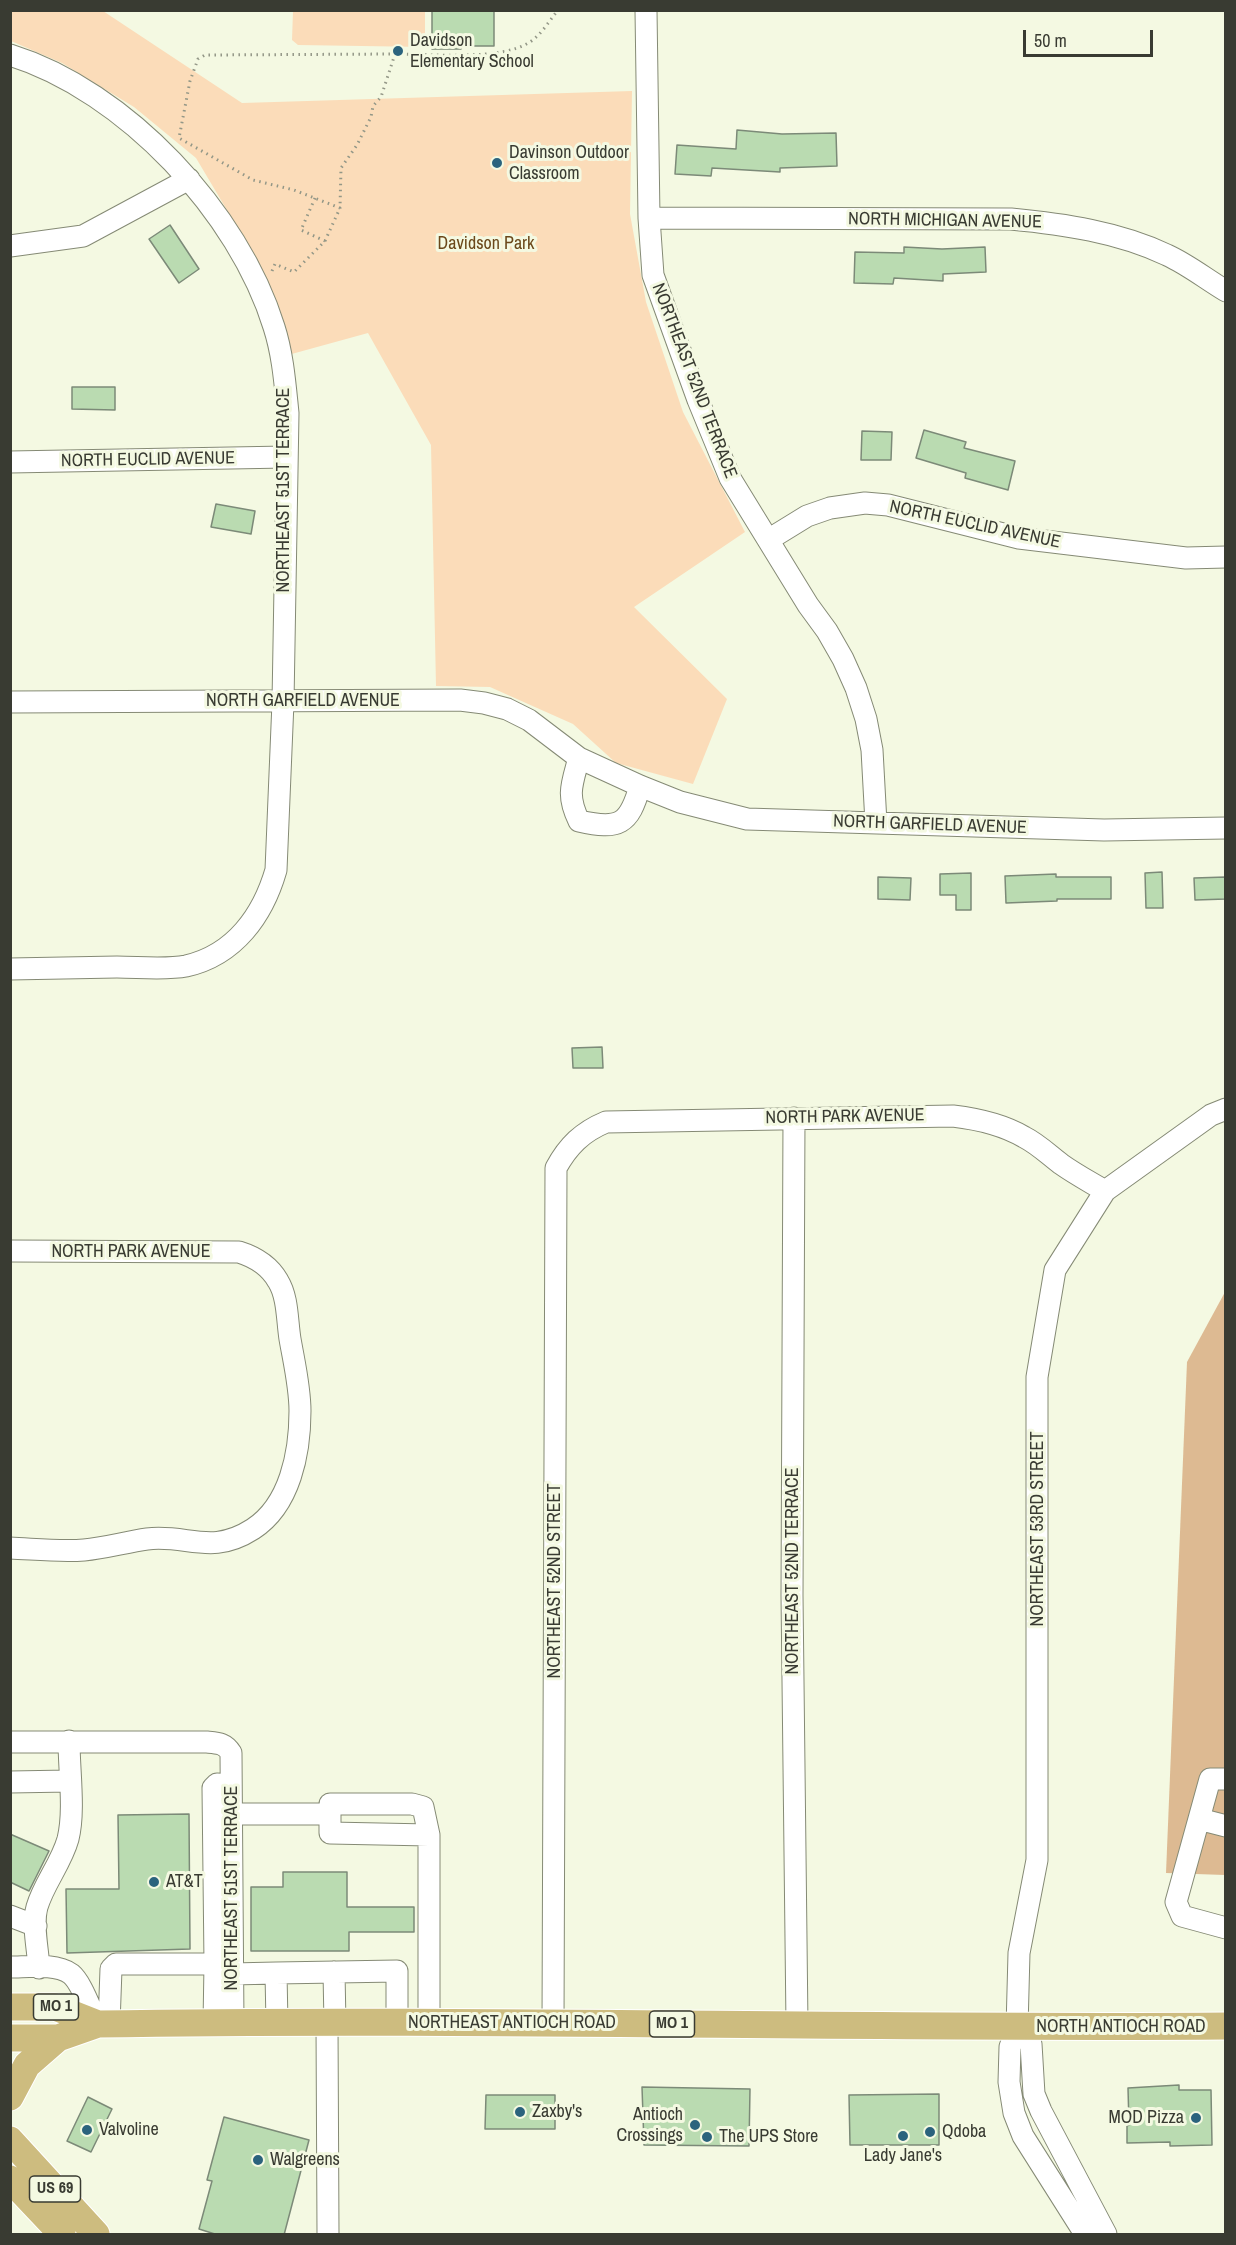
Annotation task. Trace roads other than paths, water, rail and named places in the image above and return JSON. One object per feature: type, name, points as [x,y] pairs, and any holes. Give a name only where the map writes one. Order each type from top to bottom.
[{"type":"main road","name":"NORTHEAST ANTIOCH ROAD","points":[[10,2007],[55,2007],[103,2024],[553,2023],[1017,2028]]},
{"type":"main road","name":"MO 1","points":[[10,2038],[58,2038],[103,2024]]},
{"type":"main road","name":"NORTH ANTIOCH ROAD","points":[[1017,2028],[1226,2026]]},
{"type":"main road","points":[[10,2097],[27,2065],[58,2038]]},
{"type":"main road","name":"US 69","points":[[12,2137],[96,2235]]},
{"type":"main road","name":"US 69","points":[[10,2179],[61,2234]]},
{"type":"street","name":"NORTHEAST 52ND TERRACE","points":[[646,10],[652,275],[694,390],[730,478],[808,605],[827,631],[856,688],[866,719],[872,750],[876,823]]},
{"type":"street","name":"NORTHEAST 51ST TERRACE","points":[[10,55],[32,62],[73,82],[111,107],[147,136],[189,179],[217,216],[247,264],[262,295],[274,326],[284,368],[288,413],[283,702],[276,870],[268,894],[246,930],[219,952],[184,966],[10,969]]},
{"type":"street","points":[[10,246],[83,236],[189,179]]},
{"type":"street","name":"NORTH MICHIGAN AVENUE","points":[[649,218],[1011,219],[1051,223],[1102,233],[1168,255],[1226,291]]},
{"type":"street","name":"NORTH EUCLID AVENUE","points":[[10,462],[286,457]]},
{"type":"street","name":"NORTH EUCLID AVENUE","points":[[768,540],[815,513],[830,508],[865,503],[888,506],[1019,538],[1186,558],[1226,557]]},
{"type":"street","name":"NORTH GARFIELD AVENUE","points":[[10,702],[460,700],[507,709],[529,720],[579,759],[640,786],[680,802],[747,819],[1104,830],[1226,828]]},
{"type":"street","points":[[579,759],[570,791],[572,808],[579,821],[599,825],[620,822],[633,809],[640,786]]},
{"type":"street","name":"NORTHEAST 53RD STREET","points":[[1084,2235],[1023,2136],[1014,2113],[1009,2082],[1010,2047],[1017,2028],[1019,1953],[1037,1860],[1037,1377],[1055,1270],[1105,1191],[1211,1115],[1226,1109]]},
{"type":"street","name":"NORTH PARK AVENUE","points":[[571,1145],[585,1132],[606,1122],[953,1116],[977,1119],[1023,1136],[1044,1149],[1062,1165],[1105,1191]]},
{"type":"street","name":"NORTHEAST 52ND TERRACE","points":[[794,1118],[792,1595],[797,2025]]},
{"type":"street","name":"NORTHEAST 52ND STREET","points":[[553,2023],[556,1168],[571,1145]]},
{"type":"street","name":"NORTH PARK AVENUE","points":[[10,1251],[239,1252],[251,1256],[272,1271],[284,1293],[300,1409],[299,1435],[291,1475],[280,1500],[263,1521],[250,1531],[233,1539],[209,1544],[172,1539],[148,1539],[82,1550],[10,1548]]},
{"type":"street","name":"NORTHEAST 51ST TERRACE","points":[[69,1741],[207,1742],[220,1743],[227,1747],[231,1753],[232,1814],[224,1969]]},
{"type":"street","points":[[10,1742],[69,1741],[68,1839],[36,1908],[39,1968]]},
{"type":"street","points":[[1226,1779],[1210,1779],[1176,1902],[1182,1916],[1226,1928]]},
{"type":"street","points":[[10,1782],[69,1781]]},
{"type":"street","points":[[224,2024],[224,1969],[213,1788],[217,1784],[231,1785]]},
{"type":"street","points":[[429,1835],[330,1833],[330,1804],[420,1805],[426,1814],[429,1835],[429,2023]]},
{"type":"street","points":[[232,1814],[330,1814]]},
{"type":"street","points":[[1199,1820],[1226,1826]]},
{"type":"street","points":[[10,1916],[36,1926]]},
{"type":"street","points":[[103,2024],[111,1969],[116,1964],[276,1973],[397,1971],[397,2024]]},
{"type":"street","points":[[10,1967],[54,1968],[71,1974],[103,2024]]},
{"type":"street","points":[[328,2235],[331,2024],[334,1972]]},
{"type":"street","points":[[276,1973],[277,2024]]},
{"type":"street","points":[[1017,2028],[1031,2044],[1034,2094],[1041,2111],[1106,2235]]},
{"type":"place","name":"Davidson Elementary School","points":[[398,51]]},
{"type":"place","name":"Davinson Outdoor Classroom","points":[[497,163]]},
{"type":"place","name":"AT&T","points":[[154,1882]]},
{"type":"place","name":"Zaxby's","points":[[520,2112]]},
{"type":"place","name":"MOD Pizza","points":[[1196,2118]]},
{"type":"place","name":"Antioch Crossings","points":[[695,2125]]},
{"type":"place","name":"Valvoline","points":[[87,2130]]},
{"type":"place","name":"Qdoba","points":[[930,2132]]},
{"type":"place","name":"Lady Jane's","points":[[903,2136]]},
{"type":"place","name":"The UPS Store","points":[[707,2137]]},
{"type":"place","name":"Walgreens","points":[[258,2160]]},
{"type":"park label","name":"Davidson Park","points":[[486,244]]}]
